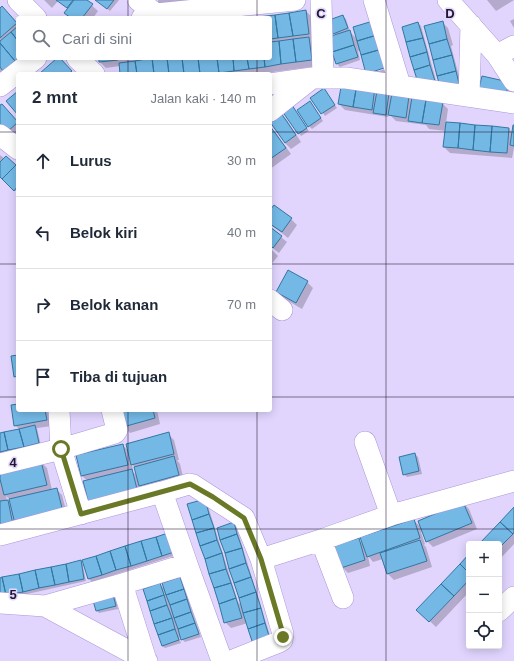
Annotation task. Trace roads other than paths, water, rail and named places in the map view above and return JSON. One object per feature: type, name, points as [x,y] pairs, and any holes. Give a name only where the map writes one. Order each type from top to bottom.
[{"type":"street","points":[[138,0],[149,16],[285,0]]},
{"type":"street","points":[[318,77],[321,0]]},
{"type":"street","points":[[374,0],[400,85]]},
{"type":"street","points":[[448,0],[471,25],[506,51],[514,81]]},
{"type":"street","points":[[469,96],[471,25]]},
{"type":"street","points":[[18,72],[33,60]]},
{"type":"street","points":[[79,60],[92,72]]},
{"type":"street","points":[[0,86],[16,74]]},
{"type":"street","points":[[272,110],[318,77]]},
{"type":"street","points":[[272,84],[318,77],[346,78],[514,103]]},
{"type":"street","points":[[0,135],[16,147]]},
{"type":"street","points":[[59,412],[61,449],[81,514]]},
{"type":"street","points":[[0,464],[61,449],[115,433],[117,430],[112,412]]},
{"type":"street","points":[[365,442],[391,515]]},
{"type":"street","points":[[261,559],[321,540],[391,515],[514,481]]},
{"type":"street","points":[[0,535],[191,484],[244,518],[261,559],[283,634],[283,638],[279,642],[231,661]]},
{"type":"street","points":[[162,492],[222,661]]},
{"type":"street","points":[[321,540],[343,598]]},
{"type":"street","points":[[0,603],[45,606],[187,564]]},
{"type":"street","points":[[122,584],[146,661]]},
{"type":"street","points":[[502,608],[514,597]]},
{"type":"street","points":[[45,606],[146,661]]}]
